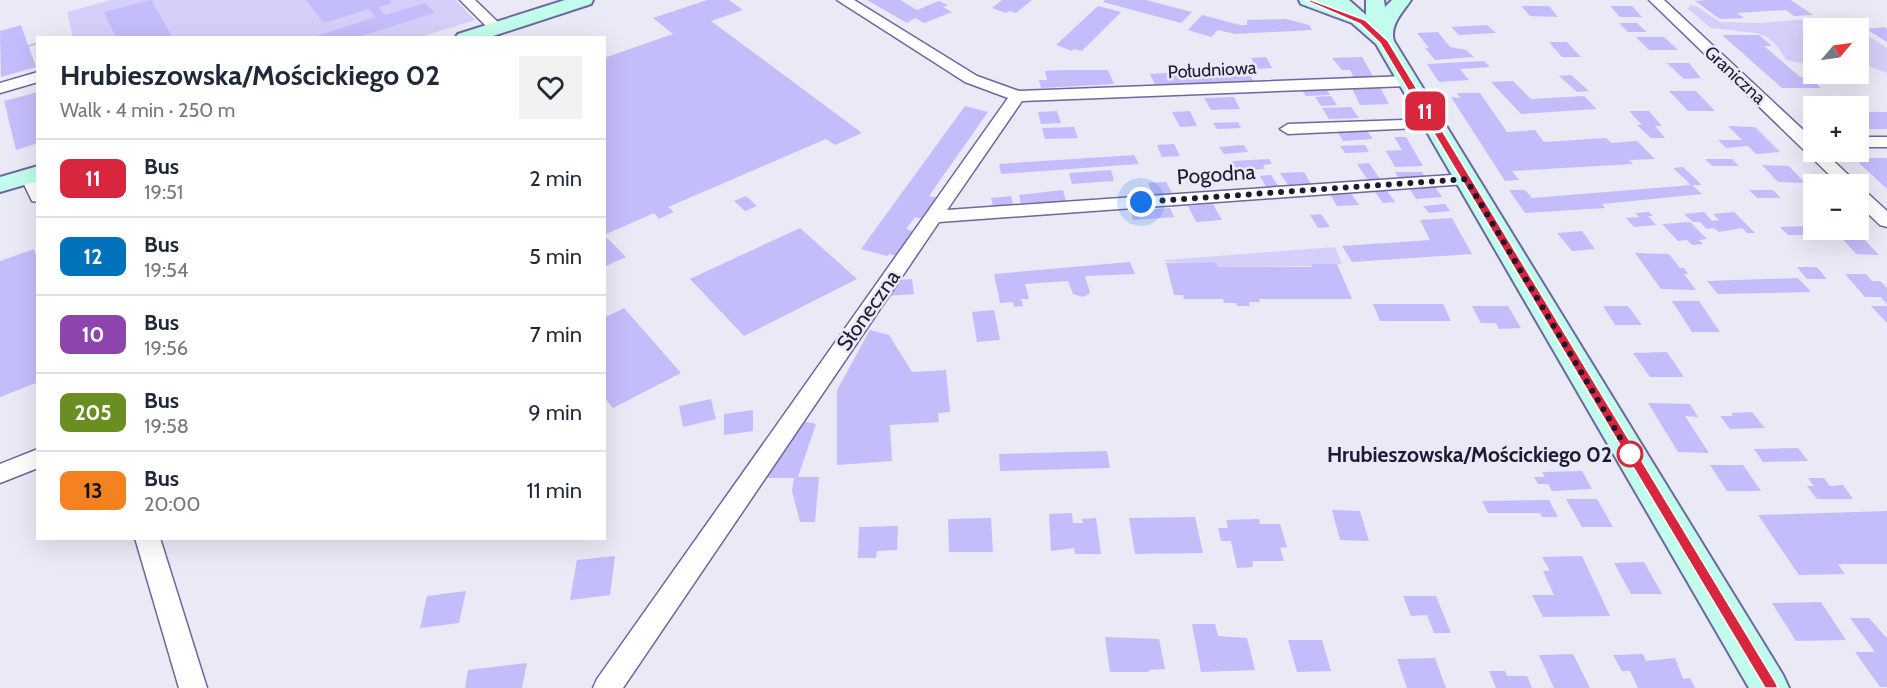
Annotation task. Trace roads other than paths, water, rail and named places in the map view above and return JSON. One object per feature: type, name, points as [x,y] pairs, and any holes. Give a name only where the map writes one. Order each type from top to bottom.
[{"type":"main road","points":[[471,36],[584,0]]},
{"type":"main road","points":[[1308,0],[1363,22]]},
{"type":"main road","points":[[1338,0],[1383,38]]},
{"type":"main road","points":[[1375,0],[1376,16],[1383,38],[1407,81],[1770,688]]},
{"type":"main road","points":[[1383,38],[1389,15],[1402,0]]},
{"type":"main road","points":[[0,185],[35,182]]},
{"type":"street","points":[[467,0],[496,28]]},
{"type":"street","points":[[844,0],[971,79],[1017,96]]},
{"type":"street","name":"Graniczna","points":[[1656,0],[1803,138]]},
{"type":"street","points":[[0,88],[36,78]]},
{"type":"street","name":"Południowa","points":[[1017,96],[1064,96],[1407,81]]},
{"type":"street","name":"Słoneczna","points":[[607,688],[1017,96]]},
{"type":"street","points":[[1288,129],[1433,124]]},
{"type":"street","points":[[1869,142],[1887,142]]},
{"type":"street","name":"Graniczna","points":[[1828,162],[1839,174]]},
{"type":"street","name":"Pogodna","points":[[933,217],[1466,179]]},
{"type":"street","points":[[1869,204],[1887,221]]},
{"type":"street","points":[[0,474],[36,459]]},
{"type":"street","points":[[148,540],[194,688]]},
{"type":"place","name":"Hrubieszowska/Mościckiego 02","points":[[1630,454]]}]
